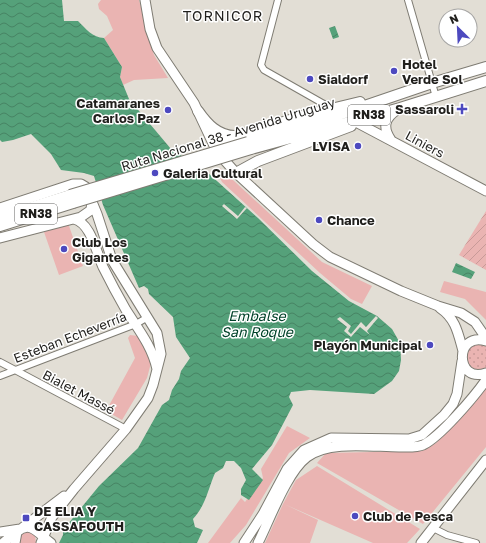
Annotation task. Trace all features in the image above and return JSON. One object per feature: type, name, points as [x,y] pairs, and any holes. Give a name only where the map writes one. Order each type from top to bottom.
[{"type":"main road","points":[[145,0],[150,28],[156,48],[198,111],[210,126],[225,135],[235,136],[249,141]]},
{"type":"main road","name":"Ruta Nacional 38 - Avenida Uruguay","points":[[0,226],[71,199],[249,141],[344,113],[432,83],[486,67]]},
{"type":"main road","name":"Ruta Nacional 38 - Avenida Uruguay","points":[[249,141],[356,121],[486,81]]},
{"type":"main road","points":[[217,152],[222,143],[249,141],[331,108],[396,95]]},
{"type":"main road","points":[[392,141],[386,132],[385,125],[387,118],[400,108]]},
{"type":"main road","points":[[198,111],[217,152],[236,173],[313,244],[330,257],[374,280],[434,305],[446,312],[456,325],[463,351]]},
{"type":"main road","points":[[236,173],[258,161],[356,121]]},
{"type":"main road","name":"Liniers","points":[[356,121],[486,191]]},
{"type":"main road","points":[[0,208],[73,184],[81,184],[86,186],[92,199],[112,260],[148,317],[160,341],[161,354],[148,398],[126,429],[52,516],[41,539]]},
{"type":"main road","name":"Ruta Nacional 38 - Avenida Uruguay","points":[[0,217],[71,199]]},
{"type":"main road","points":[[0,238],[24,230],[74,219],[88,213],[91,210],[92,199]]},
{"type":"main road","points":[[74,219],[85,225],[103,266],[152,350],[157,370]]},
{"type":"main road","points":[[434,305],[461,312],[475,322],[486,338]]},
{"type":"main road","points":[[244,543],[287,469],[304,450],[330,438],[409,439],[422,435],[444,415],[453,404],[457,394],[465,346],[474,340],[486,341]]},
{"type":"main road","points":[[462,361],[468,371],[473,374],[486,373]]},
{"type":"main road","points":[[258,543],[295,471],[306,457],[319,450],[334,446],[409,447],[422,445],[451,419],[486,380]]},
{"type":"main road","points":[[421,543],[486,460]]},
{"type":"main road","points":[[4,542],[74,489]]},
{"type":"main road","points":[[0,532],[34,528],[41,539],[51,543]]},
{"type":"main road","points":[[15,543],[20,530]]},
{"type":"street","points":[[278,0],[260,63],[261,67],[331,108]]},
{"type":"street","points":[[408,0],[436,97]]},
{"type":"street","name":"Esteban Echeverría","points":[[0,376],[136,324],[148,317]]},
{"type":"street","name":"Bialet Massé","points":[[0,362],[126,429]]},
{"type":"street","points":[[433,528],[447,535],[476,543]]},
{"type":"shaded area","points":[[101,0],[139,0],[154,55],[168,78],[134,80],[123,85],[120,77],[122,67],[104,38],[113,30],[107,16],[99,9],[98,4]]},
{"type":"shaded area","points":[[220,168],[322,262],[372,286],[362,304],[351,299],[320,273],[222,182],[216,170]]},
{"type":"shaded area","points":[[486,211],[486,270],[459,255]]},
{"type":"shaded area","name":"Club Los Gigantes","points":[[68,223],[83,266],[59,275],[44,232]]},
{"type":"shaded area","points":[[444,281],[486,292],[486,320],[465,299],[440,292]]},
{"type":"shaded area","points":[[130,335],[138,336],[151,363],[147,378],[122,420],[106,411],[135,358],[128,338]]},
{"type":"shaded area","points":[[477,344],[486,346],[486,368],[480,370],[474,369],[470,366],[467,357],[471,347]]},
{"type":"shaded area","points":[[486,389],[486,447],[423,524],[317,463],[326,453],[422,451],[436,443]]},
{"type":"shaded area","points":[[287,426],[310,438],[289,453],[246,525],[230,543],[208,543],[241,498],[245,502],[263,478],[261,469]]},
{"type":"shaded area","name":"Club de Pesca","points":[[317,466],[420,529],[407,543],[373,543],[284,504],[318,520],[310,543],[265,543],[283,504],[296,480]]},
{"type":"shaded area","points":[[24,532],[30,532],[35,535],[36,543],[20,543],[20,536]]},
{"type":"water","name":"Embalse San Roque","points":[[0,0],[62,0],[64,21],[78,21],[96,36],[104,38],[122,67],[120,77],[129,99],[171,149],[207,172],[258,218],[312,271],[349,301],[377,316],[392,329],[400,343],[401,360],[399,371],[392,381],[374,394],[310,390],[291,392],[289,397],[293,405],[272,445],[252,469],[263,480],[249,500],[241,495],[241,489],[246,480],[241,468],[234,461],[226,461],[223,468],[215,473],[204,503],[193,519],[195,527],[203,530],[197,543],[59,543],[63,535],[63,530],[99,486],[138,448],[162,405],[169,400],[172,390],[179,379],[181,371],[190,358],[176,337],[173,317],[149,294],[148,289],[144,286],[139,288],[103,205],[94,176],[61,170],[51,154],[31,134],[13,140],[2,142],[0,140]]},
{"type":"water","points":[[335,26],[339,37],[333,39],[329,28]]},
{"type":"water","points":[[456,263],[475,272],[471,279],[452,272]]},
{"type":"pier","points":[[224,204],[238,216],[245,207],[247,208],[237,219],[222,206]]},
{"type":"pier","points":[[376,316],[378,318],[367,331],[370,335],[360,327],[351,337],[344,331],[347,327],[337,319],[340,317],[351,326],[348,331],[351,334],[361,322],[366,327]]},
{"type":"place","name":"Hotel Verde Sol","points":[[394,71]]},
{"type":"place","name":"Sialdorf","points":[[310,79]]},
{"type":"place","name":"Sassaroli","points":[[462,109]]},
{"type":"place","name":"Catamaranes Carlos Paz","points":[[168,110]]},
{"type":"place","name":"LVISA","points":[[358,146]]},
{"type":"place","name":"Galeria Cultural","points":[[155,173]]},
{"type":"place","name":"Chance","points":[[319,220]]},
{"type":"place","name":"Club Los Gigantes","points":[[64,249]]},
{"type":"place","name":"Playón Municipal","points":[[430,345]]},
{"type":"place","name":"Club de Pesca","points":[[355,516]]},
{"type":"place","name":"DE ELIA Y CASSAFOUTH","points":[[26,518]]},
{"type":"district","name":"TORNICOR","points":[[223,16]]}]
